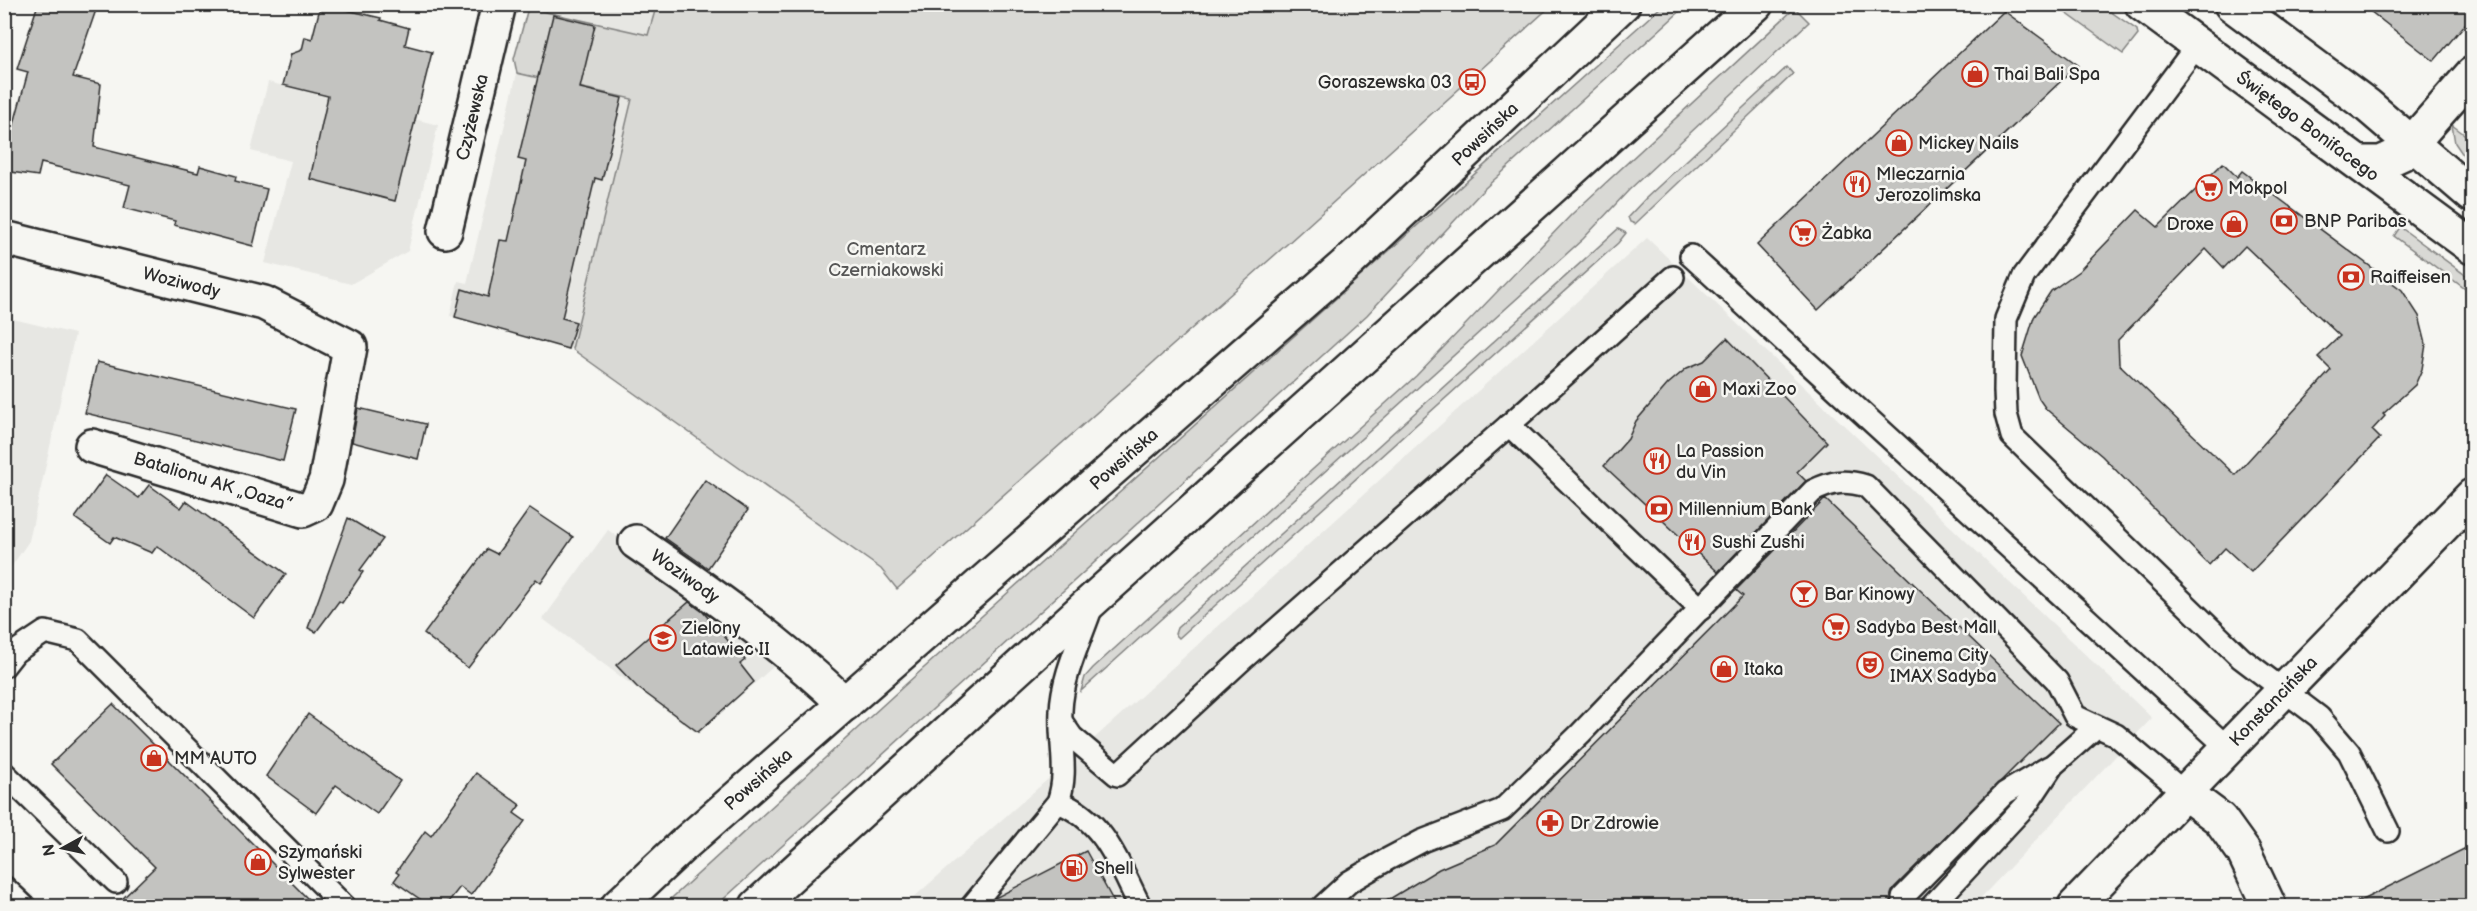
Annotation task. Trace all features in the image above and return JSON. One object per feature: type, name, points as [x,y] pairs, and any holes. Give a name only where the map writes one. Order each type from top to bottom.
[{"type":"street","name":"Czyżewska","points":[[445,231],[499,4]]},
{"type":"street","name":"Powsińska","points":[[618,906],[682,846],[1336,273],[1623,4]]},
{"type":"street","points":[[757,906],[1095,598],[1756,4]]},
{"type":"street","name":"Świętego Bonifacego","points":[[2142,4],[2361,163],[2472,247]]},
{"type":"street","points":[[2231,4],[2367,105],[2472,195]]},
{"type":"street","points":[[2361,163],[2381,163],[2403,153],[2472,74]]},
{"type":"street","name":"Woziwody","points":[[4,238],[264,303],[350,347]]},
{"type":"street","name":"Batalionu AK „Oaza”","points":[[92,446],[303,510],[316,504],[326,480],[350,347]]},
{"type":"street","name":"Konstancińska","points":[[2074,906],[2472,496]]},
{"type":"street","name":"Woziwody","points":[[636,542],[739,614],[805,665],[845,704]]},
{"type":"street","points":[[2185,793],[2220,819],[2243,851],[2269,906]]},
{"type":"lane","points":[[2198,44],[2024,276],[2006,318],[2006,414],[2012,436],[2241,658],[2319,717],[2349,752],[2388,831]]},
{"type":"lane","points":[[1691,256],[2228,748]]},
{"type":"lane","points":[[1061,721],[1072,737],[1117,775],[1251,652],[1673,277]]},
{"type":"lane","points":[[1509,425],[1701,609]]},
{"type":"lane","points":[[1323,906],[1349,882],[1388,859],[1422,841],[1502,810],[1701,609],[1813,491],[1831,482],[1847,481],[1866,486],[2057,681],[2075,716],[2116,735],[2185,793]]},
{"type":"lane","points":[[972,906],[1058,802],[1065,783],[1061,721],[1065,683],[1095,598]]},
{"type":"lane","points":[[4,666],[15,652],[45,632],[78,640],[344,906]]},
{"type":"lane","points":[[1903,897],[2005,793],[2053,765],[2096,727]]},
{"type":"lane","points":[[1932,906],[2027,804],[2053,765]]},
{"type":"lane","points":[[4,773],[116,882]]},
{"type":"lane","points":[[1058,802],[1074,808],[1099,829],[1140,906]]},
{"type":"lane","points":[[4,887],[24,906]]},
{"type":"shaded area","points":[[522,4],[657,5],[648,35]]},
{"type":"shaded area","points":[[517,73],[632,99],[572,349],[450,316],[458,281],[467,283]]},
{"type":"shaded area","points":[[268,82],[438,125],[408,251],[351,284],[265,263],[291,161],[251,151]]},
{"type":"shaded area","points":[[1647,238],[2152,718],[1973,906],[904,906],[1098,735]]},
{"type":"shaded area","points":[[5,317],[75,334],[29,541],[5,576]]},
{"type":"shaded area","name":"Zielony Latawiec II","points":[[608,530],[783,658],[698,734],[543,619]]},
{"type":"green space","name":"Cmentarz Czerniakowski","points":[[657,4],[1552,5],[1276,254],[897,589],[881,569],[572,349],[632,99],[517,73],[514,59],[528,8],[648,35]]},
{"type":"green space","points":[[1663,5],[1687,5],[1484,189],[1367,315],[716,906],[663,906],[905,685]]},
{"type":"green space","points":[[2055,5],[2101,5],[2137,30],[2138,35],[2123,54]]},
{"type":"green space","points":[[1795,8],[1809,22],[1629,190],[1583,239],[1081,691],[1085,677],[1093,668],[1416,376],[1572,214]]},
{"type":"green space","points":[[1787,67],[1793,74],[1635,224],[1630,222],[1628,217],[1645,199]]},
{"type":"green space","points":[[2452,125],[2472,140],[2472,168],[2455,143]]},
{"type":"green space","points":[[2400,227],[2472,280],[2472,294],[2394,236]]},
{"type":"green space","points":[[1618,229],[1626,233],[1618,243],[1179,638],[1175,634],[1177,628]]},
{"type":"building","points":[[38,4],[98,4],[73,77],[101,84],[94,147],[198,173],[200,166],[236,176],[235,181],[267,189],[253,246],[174,225],[175,221],[124,208],[130,185],[41,163],[38,176],[4,171],[4,161],[28,72],[17,69]]},
{"type":"building","points":[[321,4],[381,18],[380,20],[409,28],[405,45],[432,52],[395,201],[310,179],[328,96],[283,85],[291,54],[302,50],[305,37],[312,39]]},
{"type":"building","points":[[2361,4],[2472,4],[2472,16],[2434,61]]},
{"type":"building","points":[[2004,11],[2078,65],[1818,310],[1757,245]]},
{"type":"building","points":[[553,15],[595,25],[580,88],[622,98],[602,180],[595,178],[562,318],[576,322],[568,349],[455,317],[462,289],[488,297],[500,240],[508,241],[526,161],[518,159]]},
{"type":"building","points":[[2223,163],[2237,177],[2242,171],[2402,290],[2419,316],[2426,344],[2422,369],[2415,385],[2383,414],[2385,416],[2372,430],[2380,438],[2251,572],[2225,548],[2209,565],[2102,456],[2046,409],[2039,399],[2022,356],[2034,317],[2051,291],[2079,271],[2138,210],[2158,227]],"holes":[[[2245,246],[2340,336],[2318,357],[2331,370],[2235,475],[2119,364],[2118,340],[2206,249],[2224,268]]]},
{"type":"building","points":[[1727,338],[1827,442],[1797,472],[1806,481],[1718,572],[1604,466],[1628,439],[1636,421],[1668,384],[1687,368],[1704,361]]},
{"type":"building","points":[[97,362],[296,409],[283,461],[85,413]]},
{"type":"building","points":[[358,408],[426,424],[418,459],[352,442]]},
{"type":"building","points":[[106,475],[139,498],[149,485],[181,508],[186,501],[286,574],[254,618],[157,546],[152,553],[114,537],[110,543],[75,518]]},
{"type":"building","points":[[705,480],[748,510],[708,568],[665,538]]},
{"type":"building","name":"Sadyba Best Mall","points":[[1825,499],[2059,723],[1894,888],[1891,900],[1895,906],[1378,906],[1439,869],[1495,845],[1743,596],[1736,590]]},
{"type":"building","points":[[530,508],[573,537],[541,583],[536,579],[468,668],[424,634],[487,549],[497,554]]},
{"type":"building","points":[[348,518],[383,539],[360,570],[363,572],[342,603],[339,601],[316,632],[308,628]]},
{"type":"building","points":[[689,602],[703,612],[745,660],[740,664],[754,682],[698,732],[637,687],[616,665]]},
{"type":"building","points":[[113,704],[315,906],[115,906],[155,867],[51,764]]},
{"type":"building","points":[[308,714],[400,781],[377,814],[336,785],[316,813],[266,776]]},
{"type":"building","points":[[476,773],[520,805],[514,813],[525,821],[471,895],[460,887],[445,906],[430,906],[394,881],[399,874],[396,872],[425,831],[431,836]]},
{"type":"building","points":[[2472,845],[2472,906],[2350,906]]},
{"type":"building","name":"Shell","points":[[1086,851],[1116,906],[988,906],[995,898]]},
{"type":"place","name":"Thai Bali Spa","points":[[1975,74]]},
{"type":"place","name":"Goraszewska 03","points":[[1472,82]]},
{"type":"place","name":"Mickey Nails","points":[[1899,143]]},
{"type":"place","name":"Mleczarnia Jerozolimska","points":[[1857,184]]},
{"type":"place","name":"Mokpol","points":[[2209,188]]},
{"type":"place","name":"BNP Paribas","points":[[2284,221]]},
{"type":"place","name":"Droxe","points":[[2234,224]]},
{"type":"place","name":"Żabka","points":[[1803,233]]},
{"type":"place","name":"Raiffeisen","points":[[2351,277]]},
{"type":"place","name":"Maxi Zoo","points":[[1703,389]]},
{"type":"place","name":"La Passion du Vin","points":[[1657,461]]},
{"type":"place","name":"Millennium Bank","points":[[1659,509]]},
{"type":"place","name":"Sushi Zushi","points":[[1692,542]]},
{"type":"place","name":"Bar Kinowy","points":[[1804,594]]},
{"type":"place","name":"Sadyba Best Mall","points":[[1836,627]]},
{"type":"place","name":"Zielony Latawiec II","points":[[663,638]]},
{"type":"place","name":"Cinema City IMAX Sadyba","points":[[1870,665]]},
{"type":"place","name":"Itaka","points":[[1724,669]]},
{"type":"place","name":"MM AUTO","points":[[154,758]]},
{"type":"place","name":"Dr Zdrowie","points":[[1550,823]]},
{"type":"place","name":"Szymański Sylwester","points":[[258,862]]},
{"type":"place","name":"Shell","points":[[1074,868]]}]
